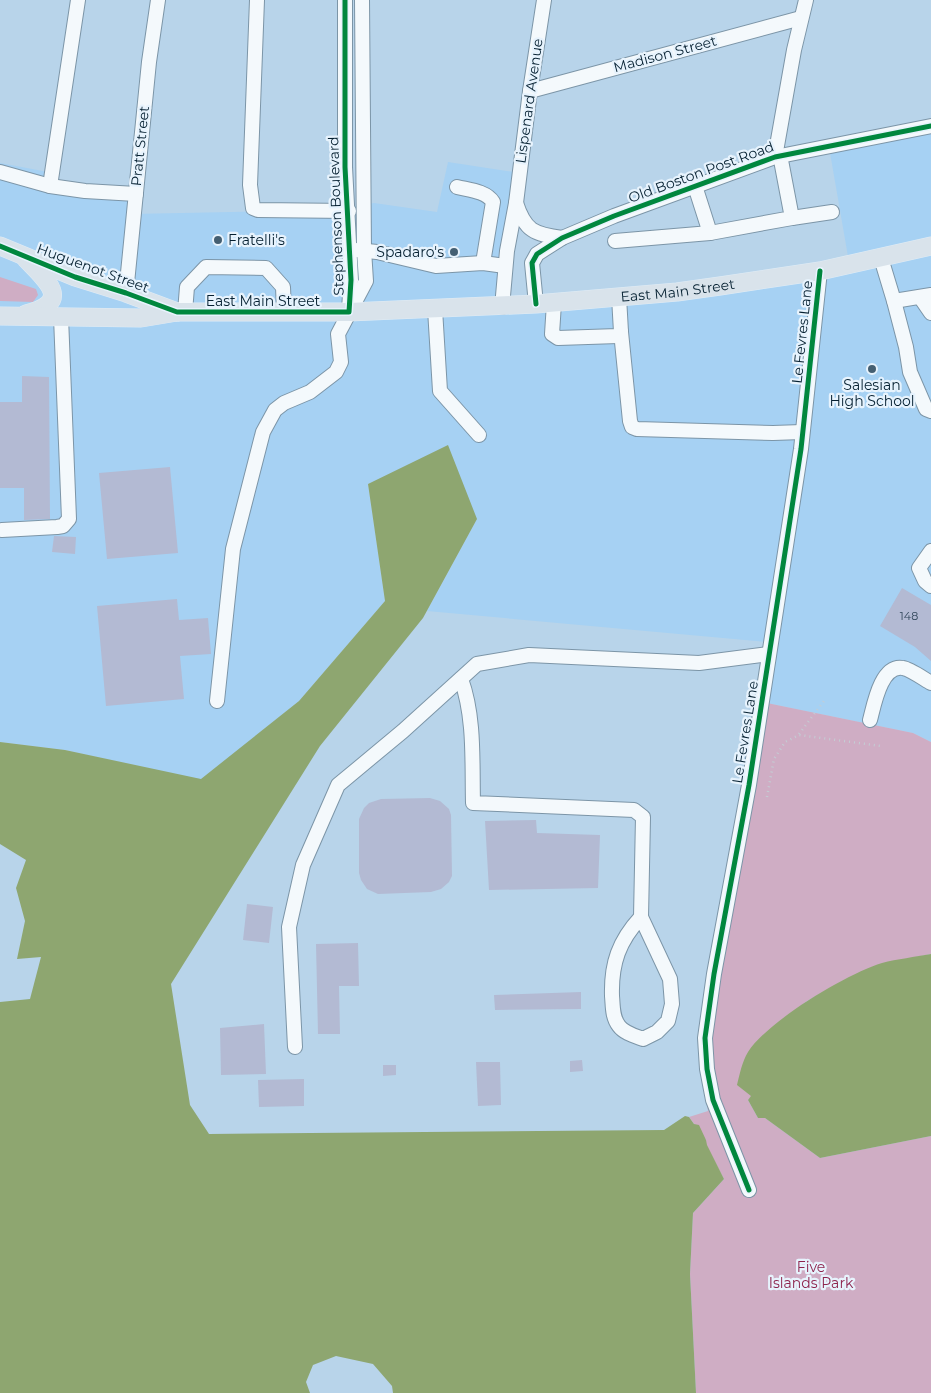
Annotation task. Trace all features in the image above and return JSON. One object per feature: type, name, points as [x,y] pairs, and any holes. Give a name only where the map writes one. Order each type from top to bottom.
[{"type":"main road","name":"Huguenot Street","points":[[0,246],[75,277],[126,292],[181,312]]},
{"type":"main road","name":"East Main Street","points":[[8,316],[141,318],[181,312],[349,312],[502,307],[677,292],[820,271],[931,246]]},
{"type":"main road","points":[[8,316],[41,310],[52,299],[50,285],[20,253]]},
{"type":"street","points":[[50,186],[78,0]]},
{"type":"street","name":"Pratt Street","points":[[126,292],[149,62],[158,0]]},
{"type":"street","points":[[258,0],[250,185],[253,208],[258,210],[349,211]]},
{"type":"street","name":"Stephenson Boulevard","points":[[345,0],[345,167],[349,211],[351,280],[349,312]]},
{"type":"street","name":"Stephenson Boulevard","points":[[349,312],[366,281],[364,250],[362,0]]},
{"type":"street","name":"Lispenard Avenue","points":[[502,307],[505,266],[516,203],[544,0]]},
{"type":"street","points":[[792,218],[777,156],[801,18],[806,0]]},
{"type":"street","name":"Madison Street","points":[[530,91],[801,18]]},
{"type":"street","name":"Old Boston Post Road","points":[[536,304],[532,262],[537,254],[562,238],[614,216],[777,156],[931,126]]},
{"type":"street","points":[[0,172],[50,186],[85,191],[136,194]]},
{"type":"street","points":[[695,186],[710,232]]},
{"type":"street","points":[[457,187],[490,196],[493,202],[483,263]]},
{"type":"street","points":[[516,203],[520,217],[524,224],[532,231],[542,235],[562,238]]},
{"type":"street","points":[[615,240],[710,232],[832,212]]},
{"type":"street","points":[[349,249],[364,250],[436,266],[483,263],[505,266]]},
{"type":"street","points":[[881,258],[906,347],[910,372],[926,410],[931,411]]},
{"type":"street","points":[[181,312],[187,287],[206,268],[266,268],[283,287],[284,311]]},
{"type":"street","name":"Le Fevres Lane","points":[[748,1190],[713,1100],[706,1070],[706,1038],[714,974],[749,785],[801,449],[820,271]]},
{"type":"street","points":[[894,301],[926,296],[931,313]]},
{"type":"street","points":[[619,297],[630,421],[636,429],[773,433],[802,432]]},
{"type":"street","points":[[554,303],[552,334],[558,338],[618,336],[621,332]]},
{"type":"street","points":[[435,309],[440,391],[479,435]]},
{"type":"street","points":[[217,701],[233,549],[263,432],[275,410],[284,403],[310,392],[336,372],[341,362],[338,334],[349,312]]},
{"type":"street","points":[[2,530],[57,527],[63,526],[69,519],[61,317]]},
{"type":"street","points":[[931,551],[920,568],[925,581],[931,586]]},
{"type":"street","points":[[295,1047],[289,927],[303,865],[338,785],[403,731],[477,664],[529,655],[699,663],[769,654]]},
{"type":"street","points":[[870,720],[878,690],[885,677],[893,669],[903,668],[931,682]]},
{"type":"street","points":[[461,679],[467,696],[472,748],[473,803],[634,810],[643,818],[641,917],[670,979],[672,1004],[668,1021],[657,1032],[643,1039],[629,1034],[619,1027],[613,1013],[612,975],[615,959],[632,927],[641,917]]},
{"type":"path","points":[[767,797],[774,759],[785,742],[799,735],[824,701]]},
{"type":"path","points":[[799,735],[881,746]]},
{"type":"shaded area","points":[[931,129],[931,742],[913,733],[757,701],[766,642],[427,611],[477,519],[368,484],[385,601],[299,701],[201,780],[65,750],[0,742],[0,163],[48,172],[52,188],[132,195],[131,214],[332,210],[374,203],[437,212],[448,162],[514,172],[498,302],[850,268],[829,147]]},
{"type":"shaded area","points":[[448,445],[477,519],[423,618],[320,746],[171,984],[190,1105],[209,1134],[664,1130],[685,1116],[689,1117],[694,1124],[699,1125],[724,1179],[693,1213],[690,1274],[696,1393],[393,1393],[392,1386],[373,1364],[336,1356],[313,1365],[306,1382],[310,1393],[0,1393],[0,1002],[30,999],[41,957],[17,959],[25,921],[16,888],[26,860],[0,844],[0,742],[65,750],[201,779],[299,701],[385,601],[368,484]]},
{"type":"shaded area","points":[[931,954],[931,1136],[820,1158],[765,1118],[758,1118],[748,1100],[751,1096],[737,1085],[746,1056],[758,1040],[790,1013],[849,977],[882,963]]},
{"type":"green space","points":[[0,277],[36,289],[38,295],[33,302],[0,301]]},
{"type":"green space","name":"Five Islands Park","points":[[757,701],[913,733],[931,742],[931,954],[881,964],[848,978],[807,1001],[771,1029],[752,1096],[748,1100],[758,1118],[765,1118],[820,1158],[931,1136],[931,1393],[696,1393],[690,1274],[693,1213],[724,1179],[706,1145],[706,1140],[689,1117],[708,1111],[699,1056],[703,1005]]},
{"type":"building","points":[[22,376],[49,377],[50,519],[24,520],[24,488],[0,488],[0,402],[22,402]]},
{"type":"building","points":[[170,467],[178,553],[107,559],[99,473]]},
{"type":"building","points":[[54,536],[76,537],[75,554],[52,552]]},
{"type":"building","points":[[902,588],[931,605],[931,661],[915,647],[880,626]]},
{"type":"building","points":[[177,599],[179,620],[208,618],[211,654],[180,656],[184,699],[106,706],[97,606]]},
{"type":"building","points":[[430,798],[440,801],[449,809],[451,815],[452,876],[449,882],[441,889],[431,892],[378,894],[367,889],[359,873],[359,819],[364,808],[369,803],[381,799]]},
{"type":"building","points":[[536,820],[537,833],[600,835],[598,888],[489,890],[485,821]]},
{"type":"building","points":[[247,904],[273,907],[269,943],[243,940]]},
{"type":"building","points":[[358,943],[359,986],[339,986],[340,1034],[318,1034],[316,944]]},
{"type":"building","points":[[581,992],[581,1009],[495,1010],[494,995]]},
{"type":"building","points":[[264,1024],[266,1074],[221,1075],[220,1028]]},
{"type":"building","points":[[582,1060],[583,1071],[570,1072],[570,1061]]},
{"type":"building","points":[[476,1062],[500,1062],[501,1105],[478,1106]]},
{"type":"building","points":[[383,1065],[396,1065],[396,1075],[383,1076]]},
{"type":"building","points":[[304,1079],[304,1106],[259,1107],[258,1080]]},
{"type":"cycle path","points":[[0,246],[75,277],[177,312],[349,312],[351,280],[345,167],[345,0]]},
{"type":"cycle path","points":[[536,304],[532,263],[537,254],[562,238],[614,216],[775,157],[931,126]]},
{"type":"cycle path","points":[[749,1190],[713,1100],[707,1069],[705,1038],[714,974],[749,785],[801,449],[820,271]]},
{"type":"place","name":"Fratelli's","points":[[218,240]]},
{"type":"place","name":"Spadaro's","points":[[454,252]]},
{"type":"place","name":"Salesian High School","points":[[872,369]]}]
